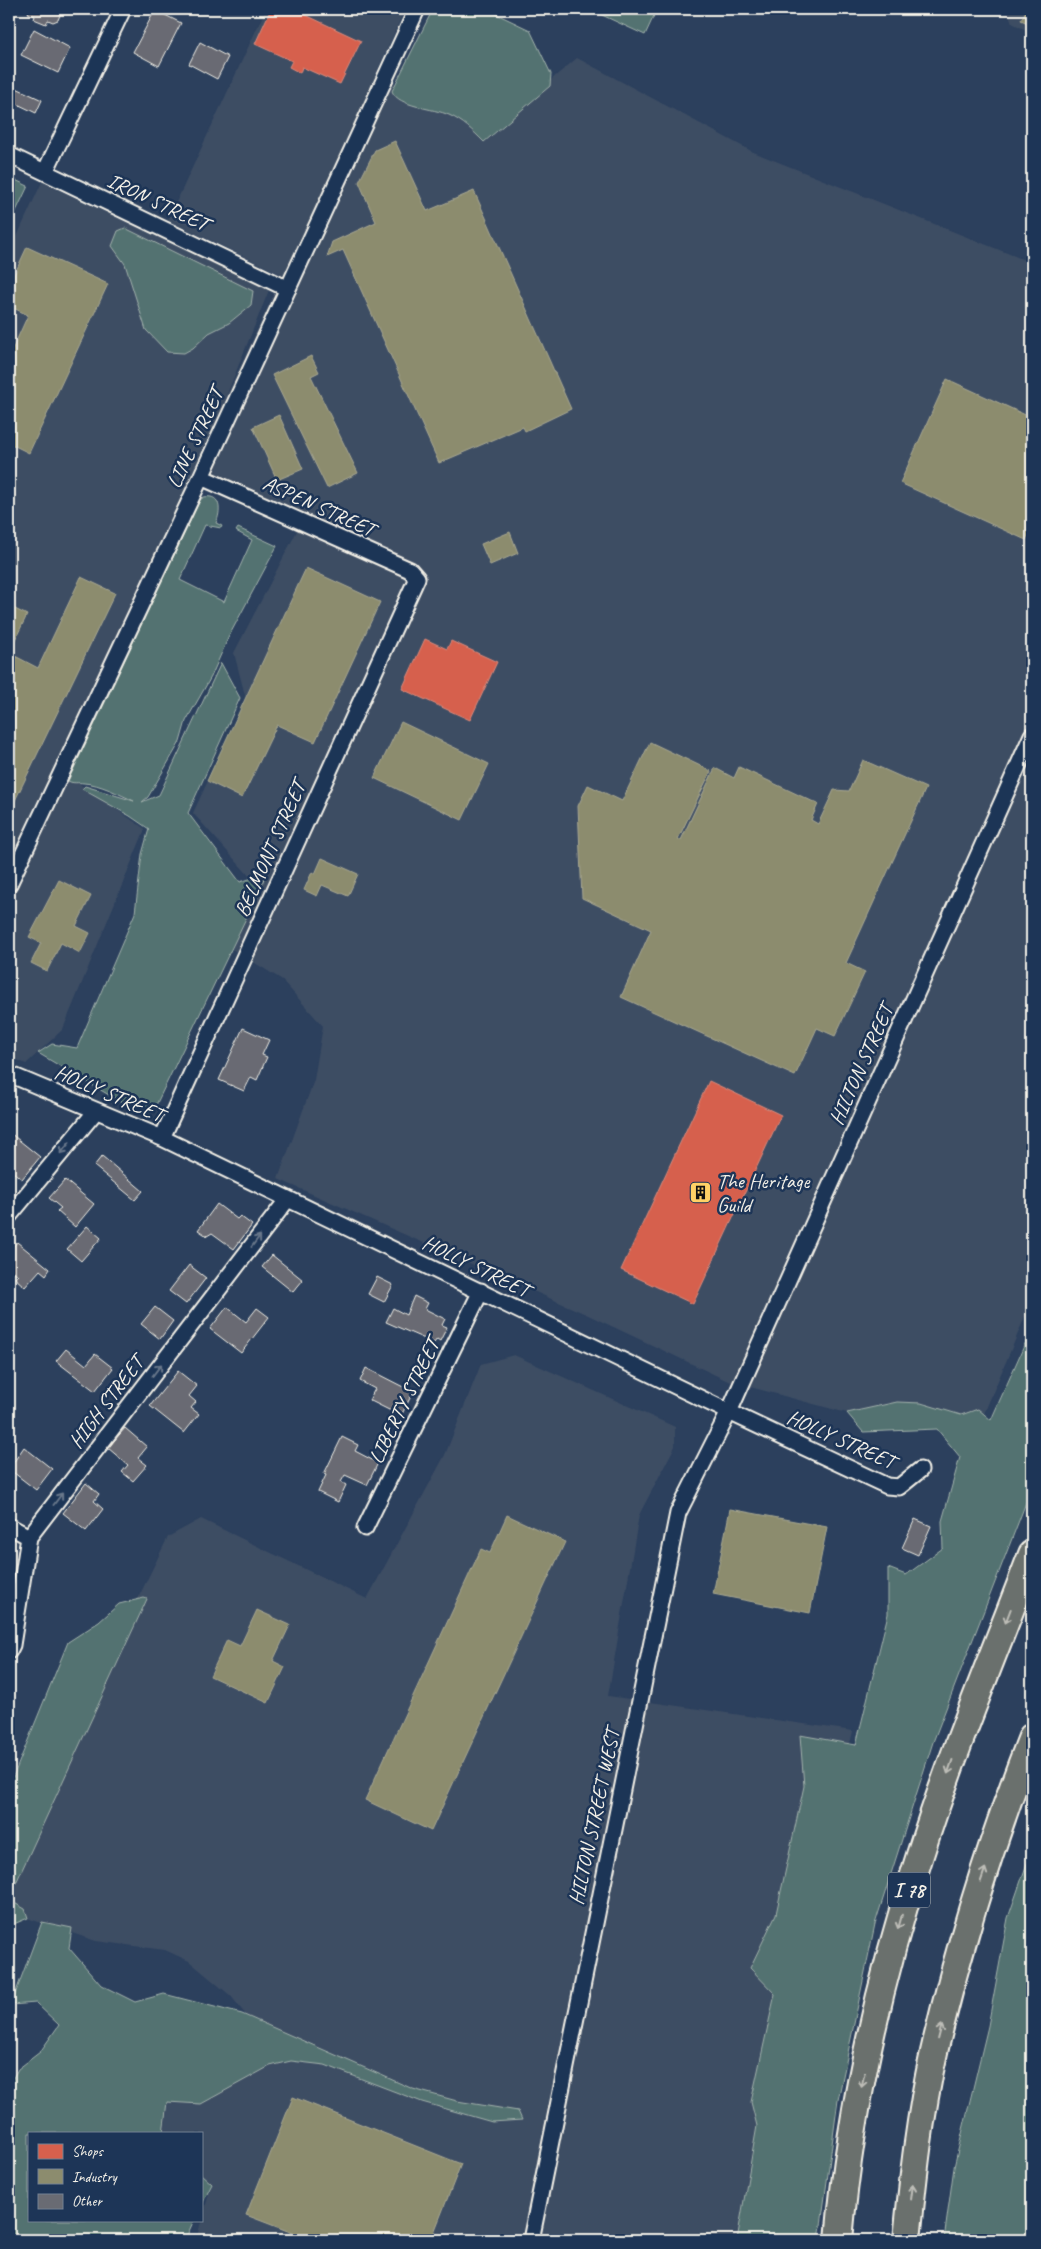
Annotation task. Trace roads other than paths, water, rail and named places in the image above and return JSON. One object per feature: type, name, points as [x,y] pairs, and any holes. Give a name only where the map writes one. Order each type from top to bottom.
[{"type":"highway","name":"I 78","points":[[839,2240],[860,2091],[874,2025],[905,1903],[962,1735],[1032,1554]]},
{"type":"highway","points":[[907,2240],[923,2113],[934,2053],[978,1891],[1032,1737]]},
{"type":"street","points":[[45,172],[123,9]]},
{"type":"street","name":"LINE STREET","points":[[9,884],[417,9]]},
{"type":"street","name":"IRON STREET","points":[[9,155],[288,289]]},
{"type":"street","name":"ASPEN STREET","points":[[200,477],[410,570],[417,578]]},
{"type":"street","name":"BELMONT STREET","points":[[162,1138],[417,578]]},
{"type":"street","name":"HILTON STREET","points":[[729,1412],[1032,735]]},
{"type":"street","name":"HOLLY STREET","points":[[9,1074],[162,1138],[287,1200],[887,1486],[899,1486],[920,1470]]},
{"type":"street","points":[[9,1216],[96,1111]]},
{"type":"street","name":"HIGH STREET","points":[[9,1652],[12,1645],[29,1537],[287,1200]]},
{"type":"street","name":"LIBERTY STREET","points":[[365,1528],[481,1291]]},
{"type":"street","name":"HILTON STREET WEST","points":[[531,2240],[678,1513],[729,1412]]},
{"type":"street","points":[[9,1526],[29,1537]]},
{"type":"place","name":"The Heritage Guild","points":[[701,1193]]}]
